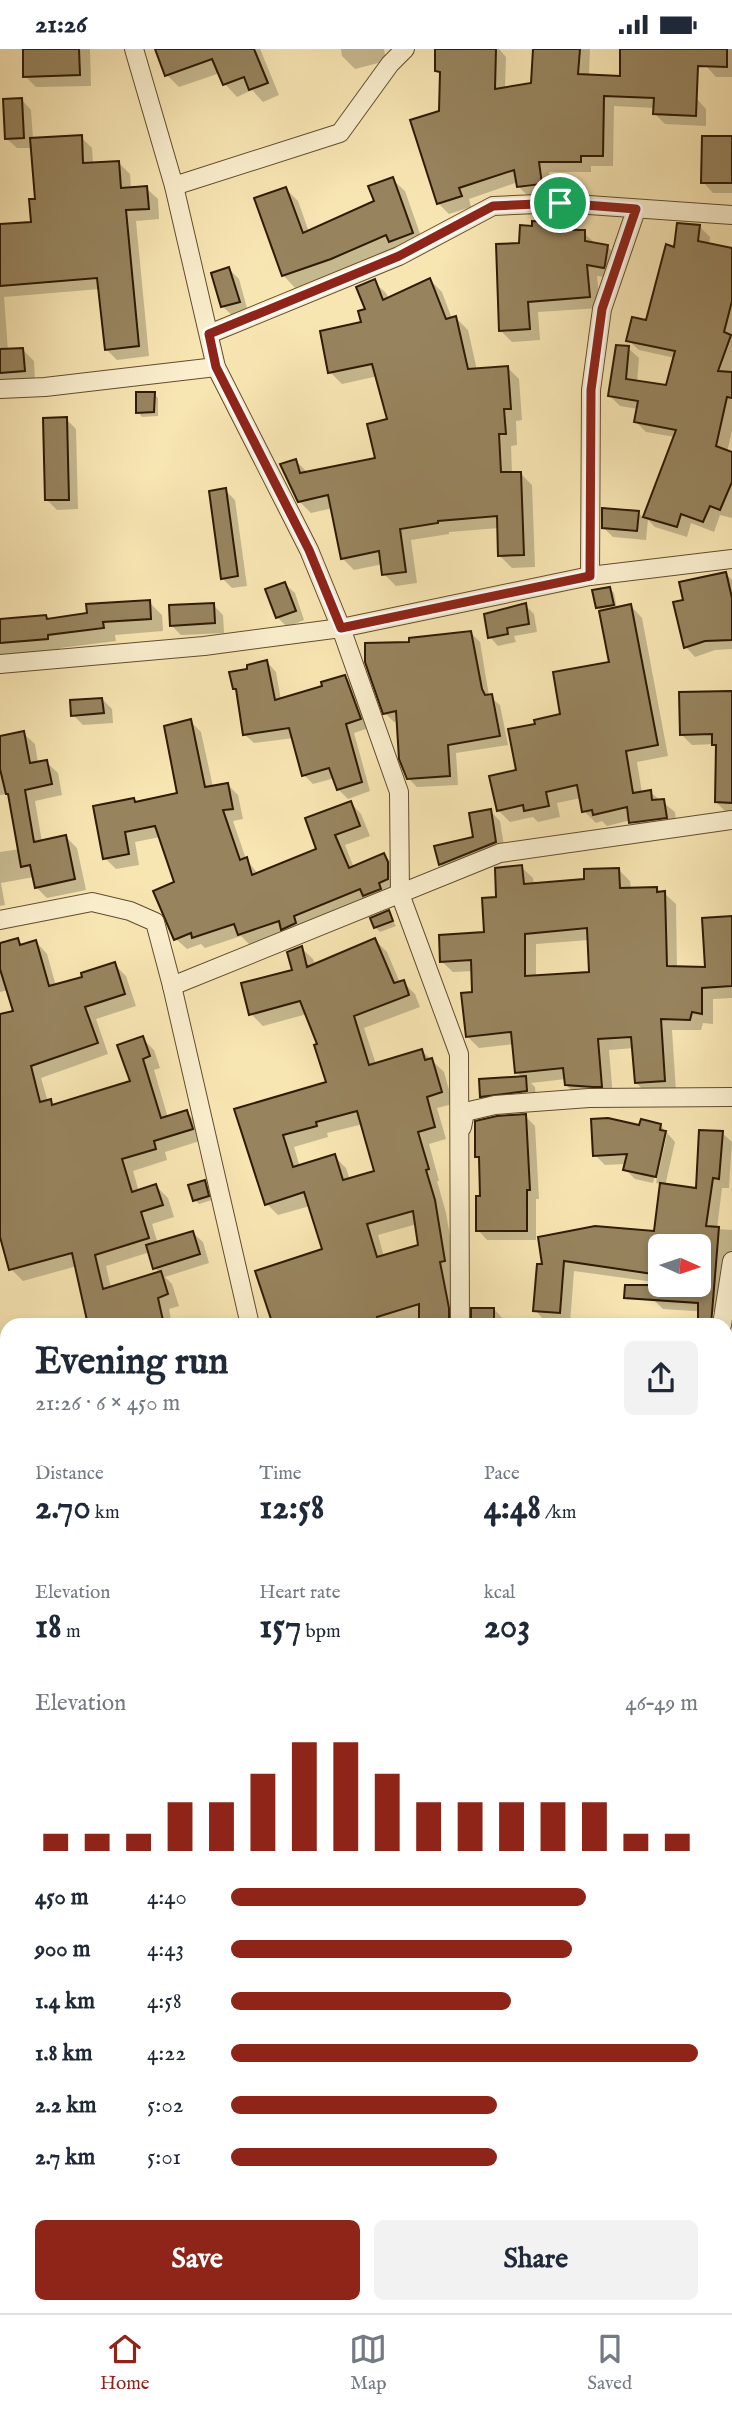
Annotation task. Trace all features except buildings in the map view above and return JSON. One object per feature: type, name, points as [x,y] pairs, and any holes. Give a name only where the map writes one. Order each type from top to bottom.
[{"type":"street","points":[[134,49],[174,186],[216,367],[309,550],[341,628],[399,792],[400,894],[459,1054],[460,1318]]},
{"type":"street","points":[[174,186],[340,133],[390,64],[405,49]]},
{"type":"street","points":[[209,334],[399,256],[493,206],[560,203],[732,215]]},
{"type":"street","points":[[590,576],[591,390],[602,309],[636,209]]},
{"type":"street","points":[[0,389],[45,387],[216,367]]},
{"type":"street","points":[[0,664],[204,646],[341,628],[590,576],[732,559]]},
{"type":"street","points":[[172,986],[500,853],[732,820]]},
{"type":"street","points":[[0,920],[92,902],[130,911],[155,922],[248,1318]]},
{"type":"street","points":[[460,1141],[465,1112],[495,1105],[589,1097],[732,1097]]},
{"type":"street","points":[[723,1318],[732,1261]]},
{"type":"route","points":[[560,203],[636,209],[602,309],[591,390],[590,576],[341,628],[309,550],[216,367],[209,334],[399,256],[493,206],[560,203]]}]
